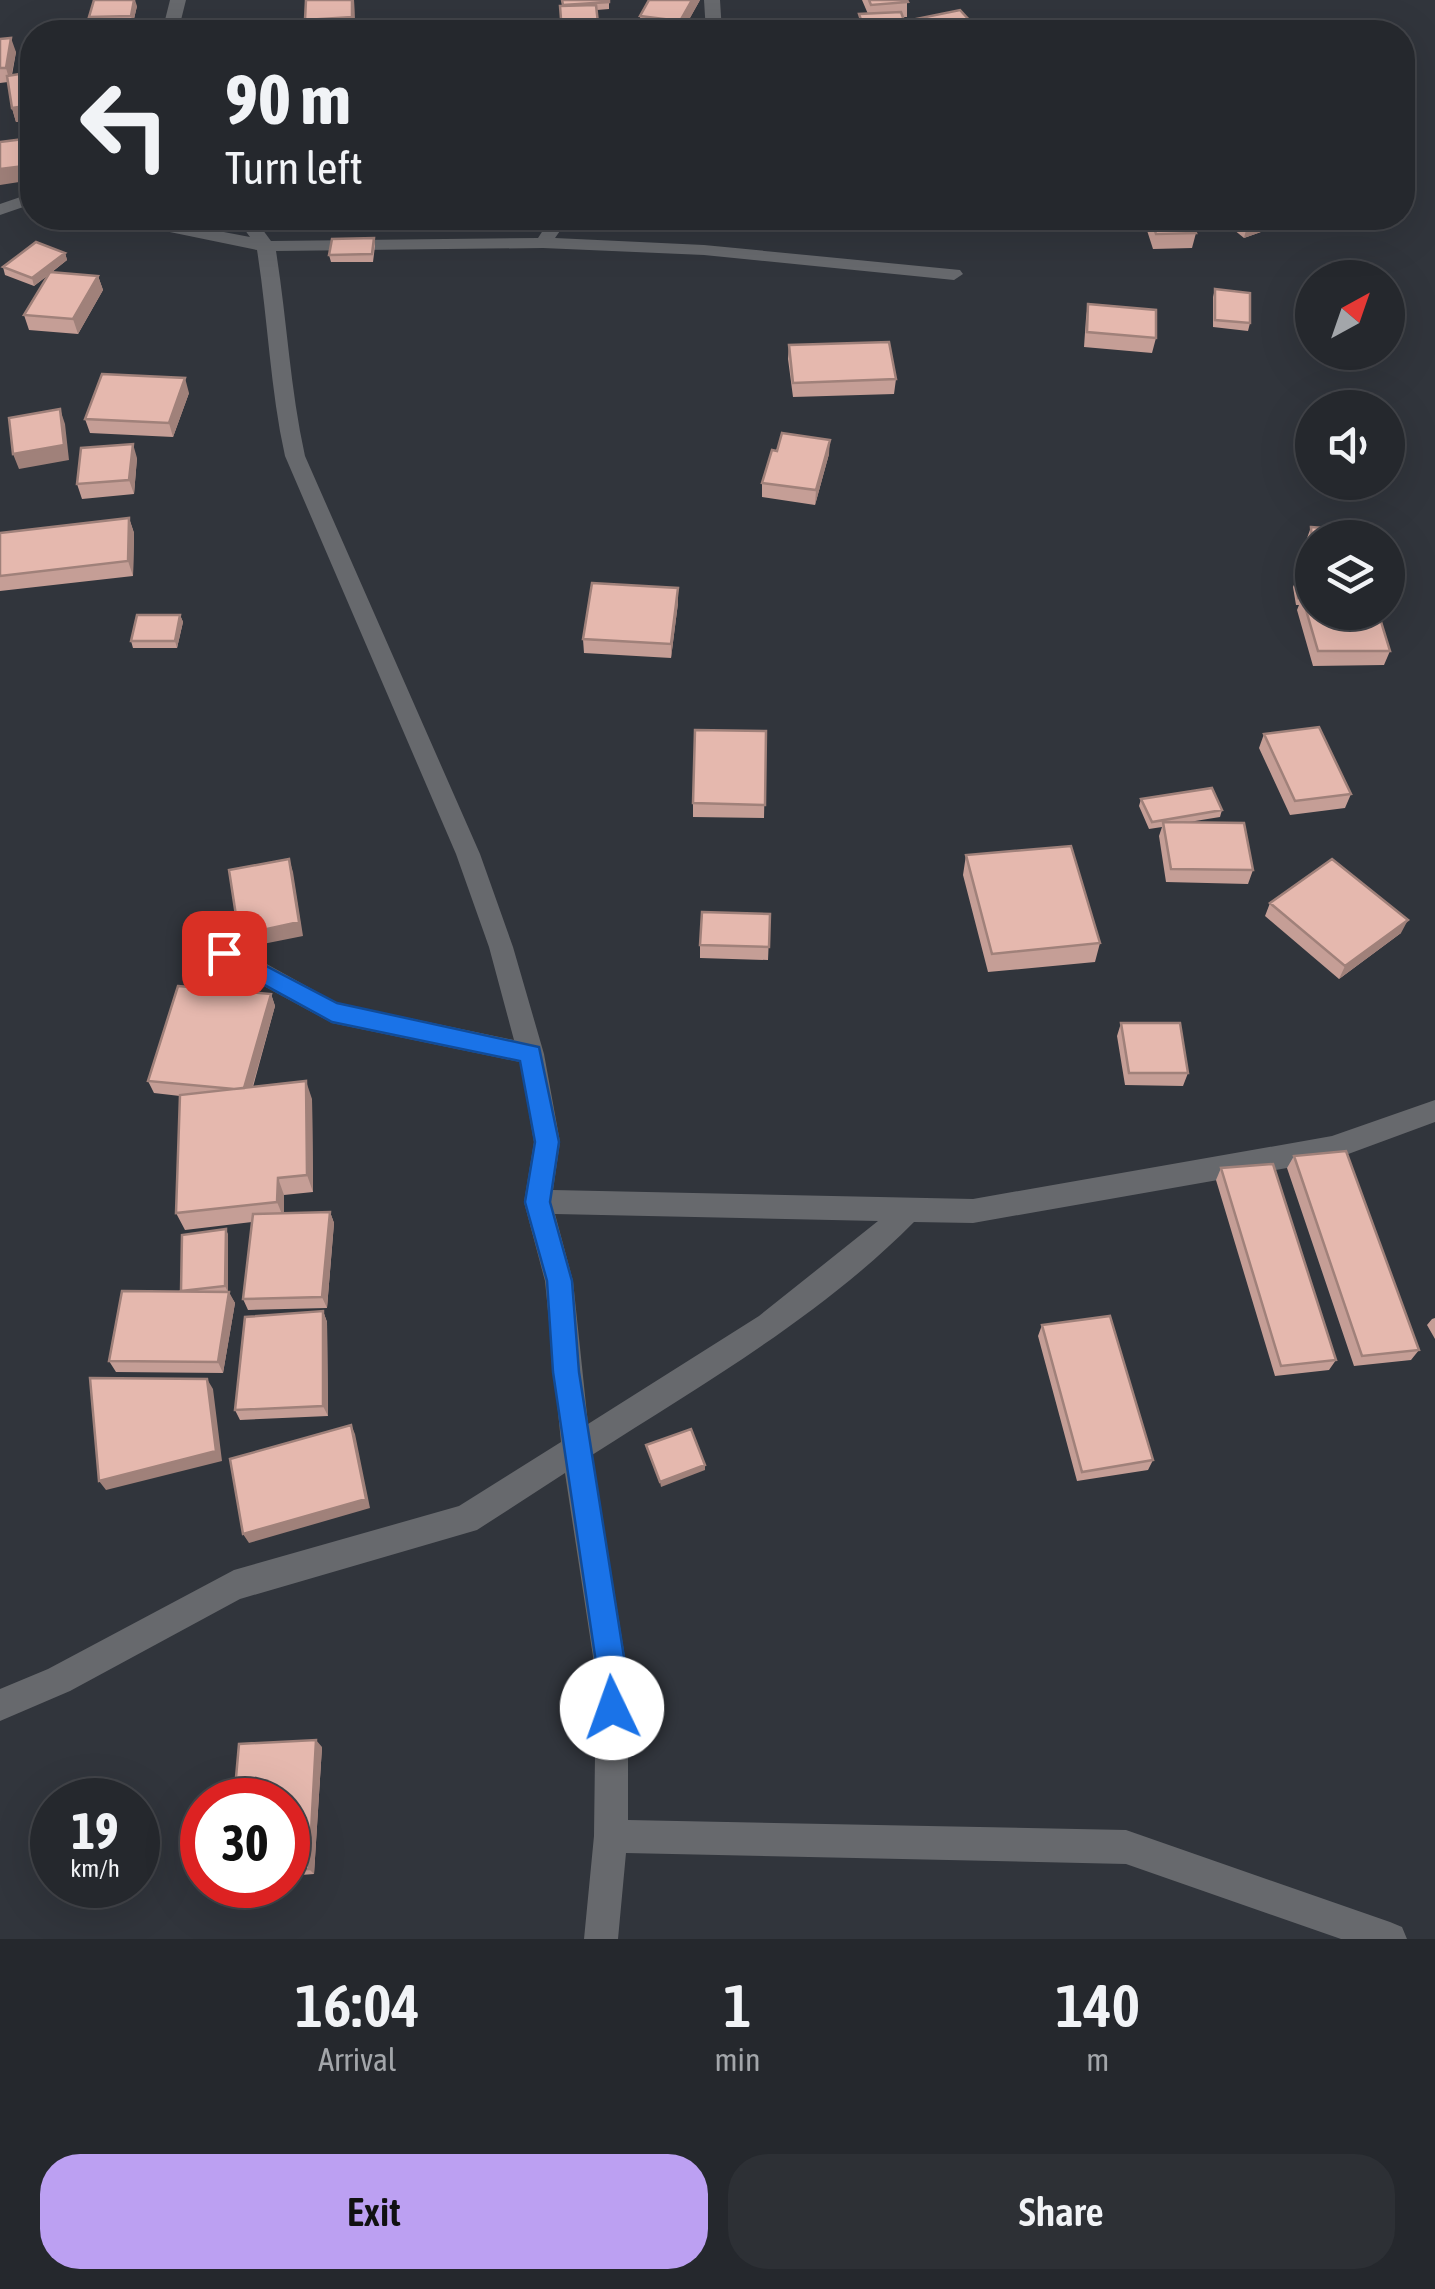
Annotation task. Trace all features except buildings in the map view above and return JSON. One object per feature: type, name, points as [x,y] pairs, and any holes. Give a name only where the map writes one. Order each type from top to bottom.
[{"type":"street","points":[[186,230],[266,246],[542,243],[704,250],[954,274]]},
{"type":"street","points":[[254,230],[266,246],[277,318],[281,393],[295,456],[468,854],[501,946],[531,1054],[547,1142],[538,1202],[559,1281],[576,1448],[612,1676],[611,1836],[601,1939]]},
{"type":"street","points":[[542,243],[551,230]]},
{"type":"street","points":[[224,953],[332,1012],[531,1054]]},
{"type":"street","points":[[538,1202],[973,1211],[1332,1148],[1435,1112]]},
{"type":"street","points":[[0,1705],[59,1680],[234,1585],[466,1519],[769,1325],[878,1241],[910,1210]]},
{"type":"street","points":[[611,1836],[1126,1847],[1390,1939]]},
{"type":"route","points":[[224,953],[332,1012],[531,1054],[547,1142],[538,1202],[559,1281],[566,1372],[612,1676],[612,1708]]}]
